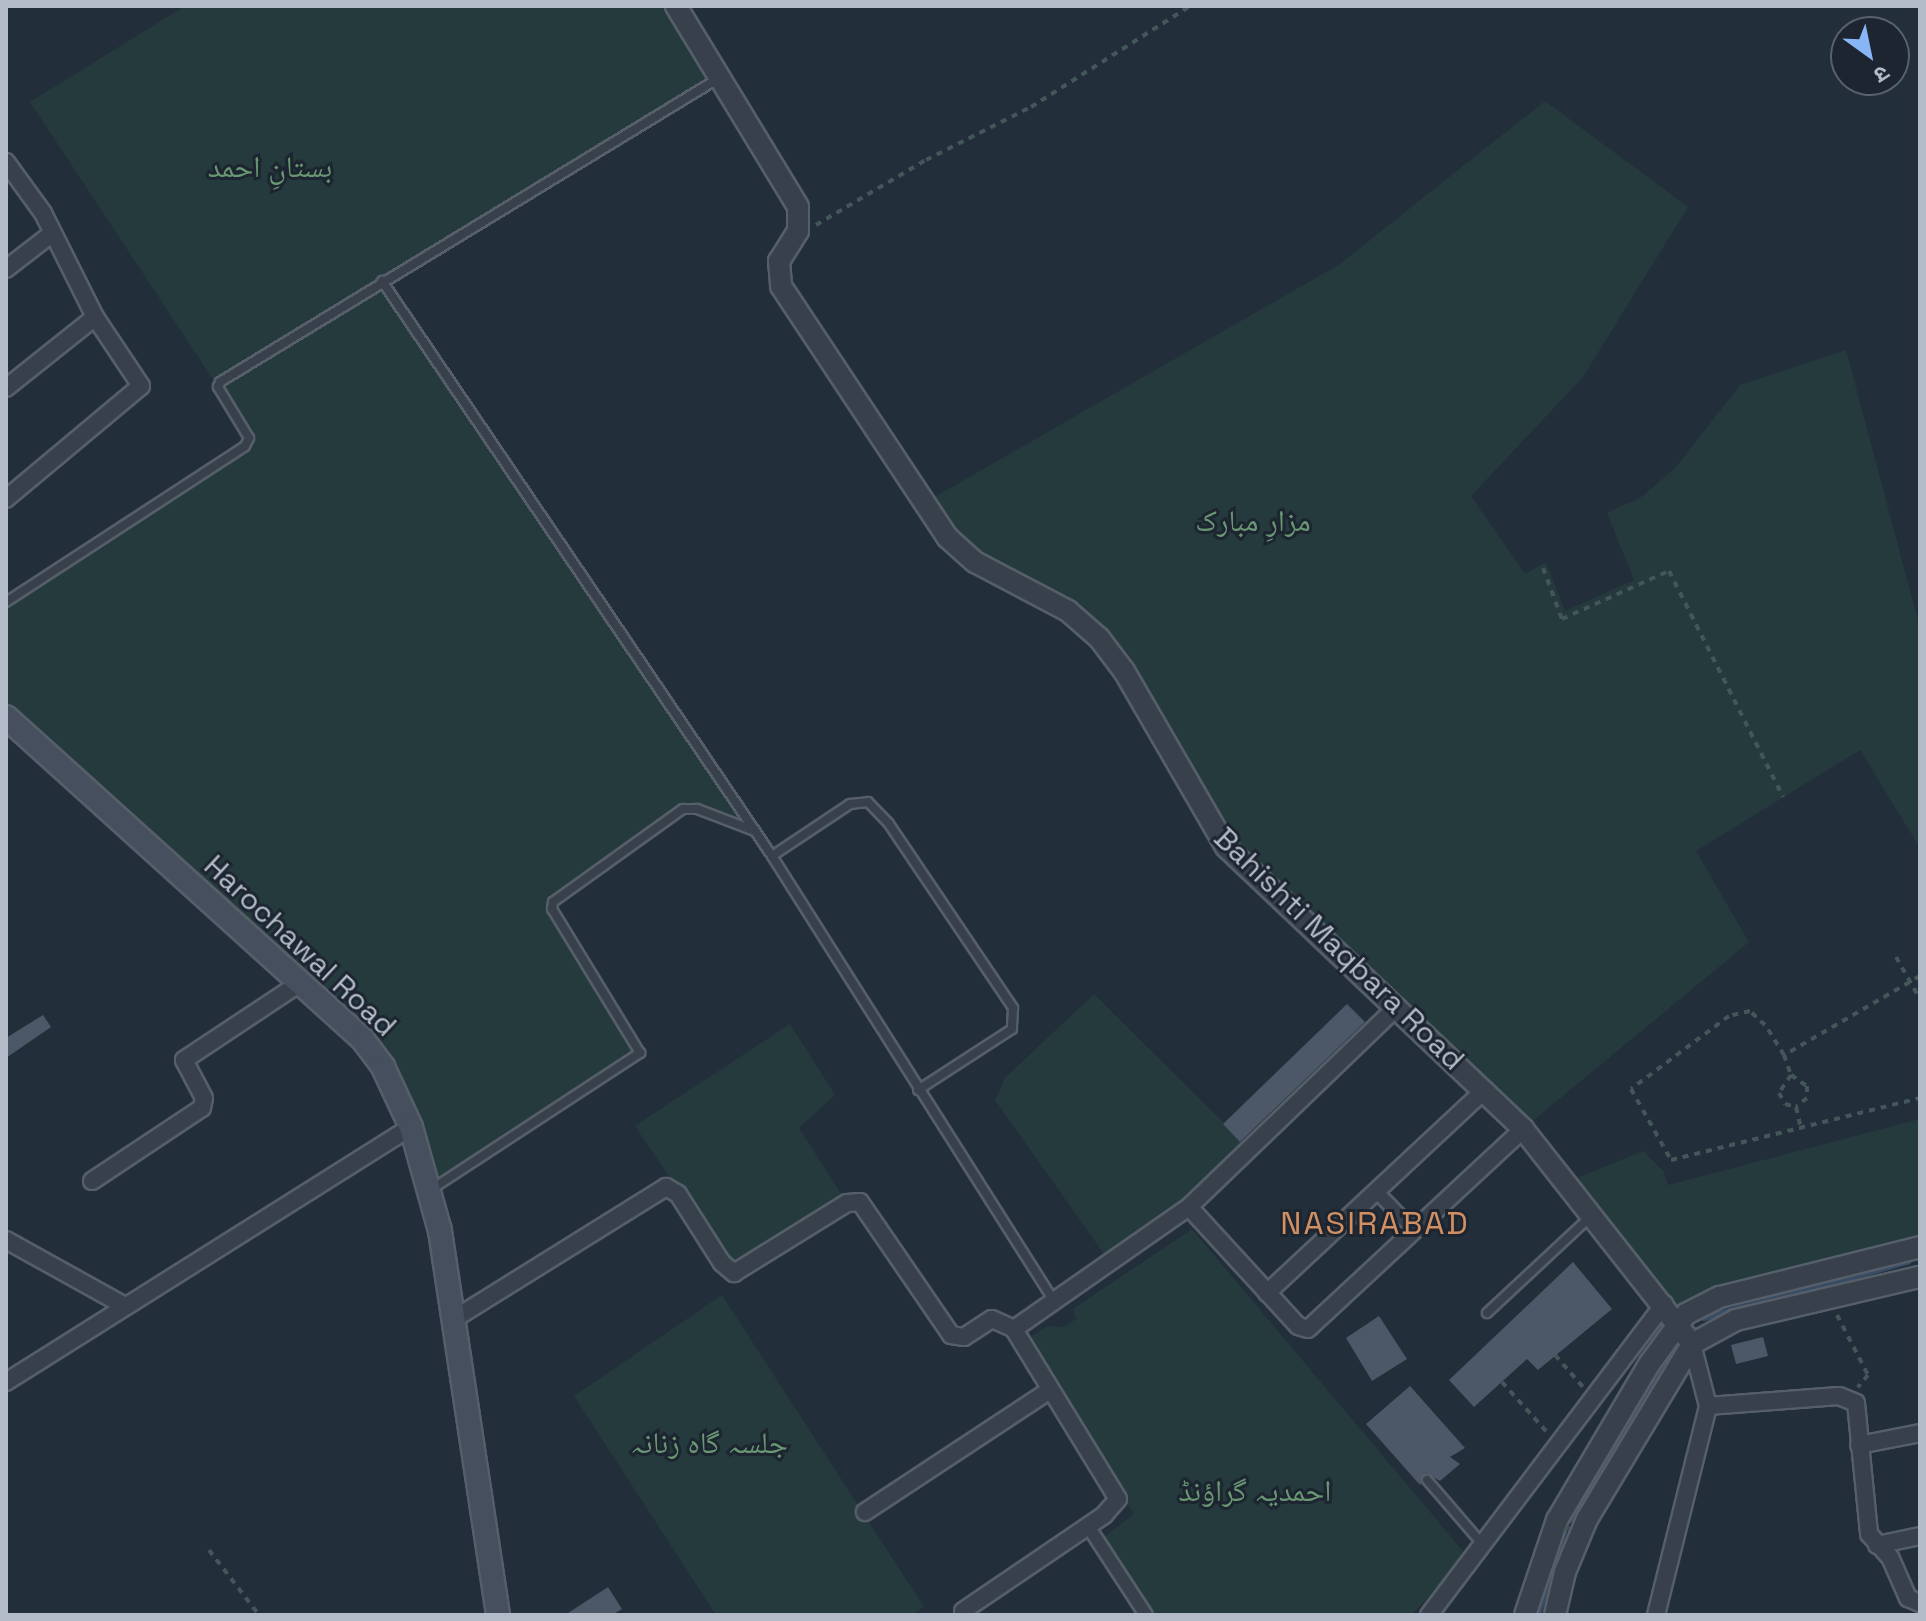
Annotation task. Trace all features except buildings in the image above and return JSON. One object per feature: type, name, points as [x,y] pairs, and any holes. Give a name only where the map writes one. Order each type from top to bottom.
[{"type":"main road","name":"Harochawal Road","points":[[6,717],[374,1053],[411,1127],[431,1189],[454,1319],[498,1615]]},
{"type":"street","points":[[676,6],[798,207],[798,231]]},
{"type":"street","points":[[6,162],[43,213],[50,235],[95,317],[141,386],[6,499]]},
{"type":"street","name":"Bahishti Maqbara Road","points":[[798,231],[779,261],[781,286],[947,537],[975,562],[1068,611],[1099,638],[1124,671],[1226,847],[1523,1129],[1594,1214],[1696,1350]]},
{"type":"street","points":[[6,269],[50,235]]},
{"type":"street","points":[[6,388],[95,317]]},
{"type":"street","points":[[92,1181],[202,1108],[204,1098],[184,1060],[300,983]]},
{"type":"street","points":[[1014,1329],[1189,1207],[1397,1007]]},
{"type":"street","points":[[1267,1293],[1485,1090]]},
{"type":"street","points":[[6,1382],[411,1127]]},
{"type":"street","points":[[1189,1207],[1298,1326],[1308,1329],[1523,1129]]},
{"type":"street","points":[[454,1319],[666,1187],[678,1194],[722,1263],[734,1273],[847,1203],[860,1202],[951,1335],[964,1337],[992,1319],[1014,1329],[1117,1491],[1113,1507],[960,1613]]},
{"type":"street","points":[[1376,1191],[1415,1231]]},
{"type":"street","points":[[6,1240],[125,1306]]},
{"type":"street","points":[[1525,1615],[1568,1526],[1678,1322],[1720,1297],[1920,1247]]},
{"type":"street","points":[[1555,1615],[1568,1526],[1696,1350],[1736,1320],[1920,1277]]},
{"type":"street","points":[[1429,1615],[1560,1448],[1664,1304]]},
{"type":"street","points":[[1656,1615],[1708,1401],[1696,1350]]},
{"type":"street","points":[[865,1512],[1050,1390]]},
{"type":"street","points":[[1708,1401],[1849,1397],[1856,1403],[1869,1534],[1890,1557],[1908,1598],[1920,1603]]},
{"type":"street","points":[[1859,1445],[1920,1433]]},
{"type":"street","points":[[1088,1526],[1146,1615]]},
{"type":"street","points":[[1877,1545],[1920,1536]]},
{"type":"lane","points":[[6,602],[245,446],[247,433],[218,384],[382,281],[719,78]]},
{"type":"lane","points":[[382,281],[772,856],[1055,1302]]},
{"type":"lane","points":[[772,856],[850,804],[868,802],[889,824],[1013,1008],[1012,1029],[918,1090]]},
{"type":"lane","points":[[431,1189],[640,1053],[552,909],[553,902],[690,807],[755,831]]},
{"type":"lane","points":[[1487,1313],[1594,1214]]},
{"type":"lane","points":[[1427,1480],[1484,1546]]},
{"type":"path","points":[[798,231],[1031,107],[1190,6]]},
{"type":"path","points":[[1543,568],[1562,619],[1669,571],[1783,797]]},
{"type":"path","points":[[1896,957],[1920,999]]},
{"type":"path","points":[[1784,1055],[1920,976]]},
{"type":"path","points":[[1796,1107],[1807,1098],[1807,1086],[1791,1075],[1784,1055],[1750,1011],[1729,1016],[1631,1089],[1671,1160],[1920,1098]]},
{"type":"path","points":[[1791,1075],[1779,1093],[1785,1104],[1796,1107]]},
{"type":"path","points":[[1796,1107],[1801,1128]]},
{"type":"path","points":[[1829,1298],[1868,1375],[1849,1397]]},
{"type":"path","points":[[1555,1355],[1595,1401]]},
{"type":"path","points":[[1502,1382],[1560,1448]]},
{"type":"path","points":[[209,1550],[259,1615]]},
{"type":"green space","name":"بستانِ احمد","points":[[185,6],[675,6],[719,78],[385,285],[755,831],[690,807],[551,906],[641,1048],[431,1189],[383,1067],[6,717],[6,602],[248,442],[218,387],[30,102]]},
{"type":"green space","name":"مزارِ مبارک","points":[[1545,101],[1688,207],[1583,377],[1471,496],[1525,574],[1546,562],[1565,611],[1634,580],[1607,513],[1643,496],[1676,467],[1740,385],[1846,350],[1920,628],[1920,848],[1860,750],[1696,851],[1749,942],[1523,1129],[1226,847],[1124,671],[1078,621],[975,562],[924,503],[1340,264]]},
{"type":"green space","points":[[1094,994],[1249,1148],[1165,1218],[1104,1254],[995,1100],[1005,1078]]},
{"type":"green space","points":[[790,1024],[835,1095],[799,1128],[847,1203],[734,1273],[635,1126]]},
{"type":"green space","points":[[1920,1119],[1920,1247],[1720,1297],[1678,1322],[1567,1182],[1643,1151],[1664,1172],[1668,1185]]},
{"type":"green space","name":"احمدیہ گراؤنڈ","points":[[1192,1229],[1468,1557],[1411,1615],[1150,1615],[1100,1540],[1134,1514],[1022,1342],[1048,1326],[1064,1327],[1076,1319],[1073,1309]]},
{"type":"green space","name":"جلسہ گاہ زنانہ","points":[[722,1295],[924,1607],[911,1615],[716,1615],[574,1396]]},
{"type":"waterway","points":[[1704,1318],[1908,1262]]},
{"type":"waterway","points":[[1570,1520],[1669,1355]]},
{"type":"waterway","points":[[1538,1615],[1564,1532]]},
{"type":"district","name":"NASIRABAD","points":[[1375,1223]]}]
